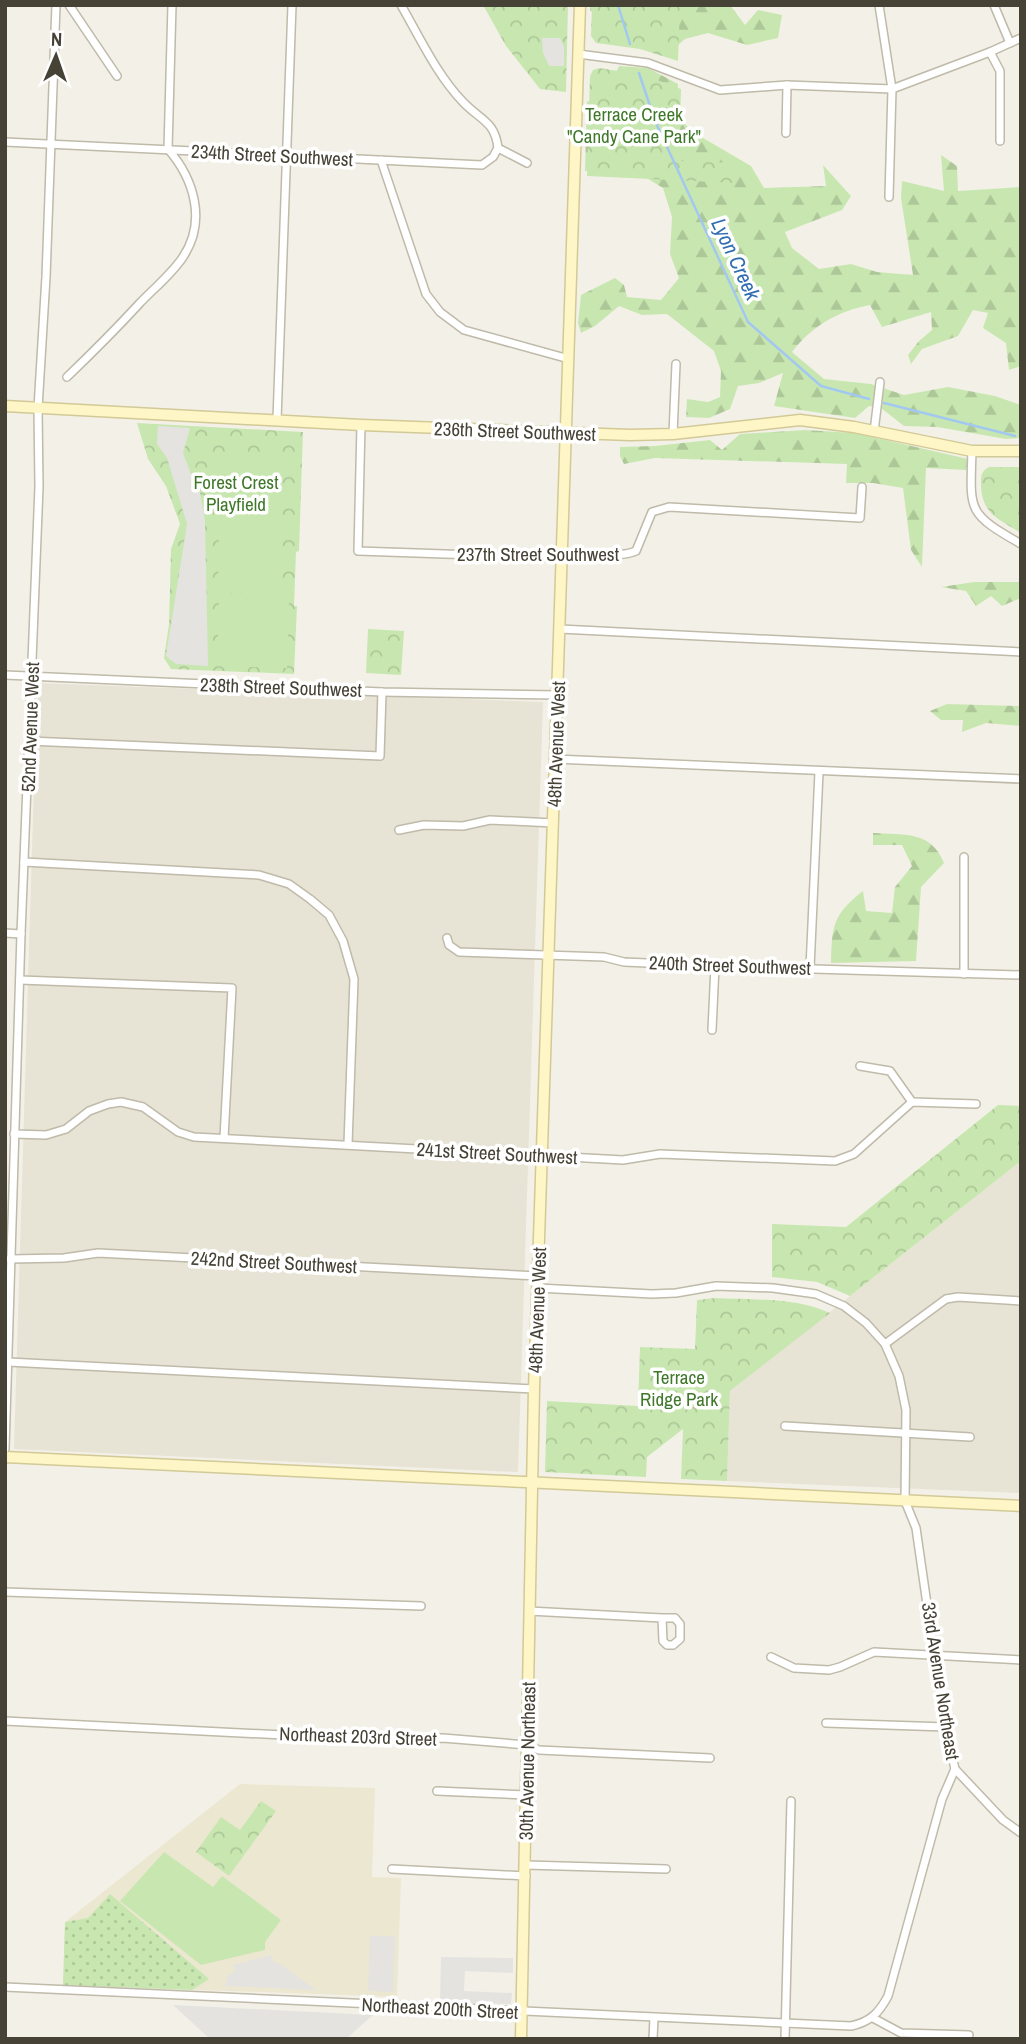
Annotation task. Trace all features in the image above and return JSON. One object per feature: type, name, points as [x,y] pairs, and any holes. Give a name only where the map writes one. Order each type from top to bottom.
[{"type":"main road","name":"48th Avenue West","points":[[531,1482],[580,5]]},
{"type":"main road","name":"236th Street Southwest","points":[[5,406],[361,425],[630,435],[800,420],[828,422],[972,451],[1021,451]]},
{"type":"main road","points":[[5,1457],[1021,1506]]},
{"type":"main road","name":"30th Avenue Northeast","points":[[521,2039],[531,1482]]},
{"type":"street","name":"52nd Avenue West","points":[[5,1449],[9,1195],[15,1134],[39,486],[38,408],[56,5]]},
{"type":"street","points":[[69,5],[117,76]]},
{"type":"street","points":[[67,377],[183,258],[193,237],[196,220],[190,184],[182,166],[168,149],[172,5]]},
{"type":"street","points":[[277,420],[292,5]]},
{"type":"street","points":[[401,5],[445,80],[464,104],[490,124],[498,148],[527,163]]},
{"type":"street","points":[[879,5],[892,89],[889,197]]},
{"type":"street","points":[[994,5],[1010,43]]},
{"type":"street","points":[[578,54],[648,63],[720,90],[787,85],[892,89],[1021,38]]},
{"type":"street","points":[[990,52],[1000,71],[1000,141]]},
{"type":"street","points":[[786,134],[787,85]]},
{"type":"street","name":"234th Street Southwest","points":[[5,142],[482,165],[493,157],[498,148]]},
{"type":"street","points":[[381,160],[426,294],[440,312],[464,330],[569,359]]},
{"type":"street","points":[[673,433],[676,364]]},
{"type":"street","points":[[874,432],[880,382]]},
{"type":"street","name":"237th Street Southwest","points":[[361,425],[358,551],[562,558],[571,552],[626,555],[636,551],[652,512],[669,507],[860,518],[862,486]]},
{"type":"street","points":[[972,451],[971,491],[978,515],[987,524],[1021,544]]},
{"type":"street","points":[[560,629],[1021,652]]},
{"type":"street","name":"238th Street Southwest","points":[[5,675],[382,692],[557,695]]},
{"type":"street","points":[[29,741],[380,756],[382,692]]},
{"type":"street","points":[[555,759],[1021,779]]},
{"type":"street","points":[[810,968],[819,772]]},
{"type":"street","points":[[399,830],[424,825],[463,826],[490,820],[554,823]]},
{"type":"street","points":[[964,856],[964,974]]},
{"type":"street","points":[[24,862],[259,875],[289,884],[329,915],[343,941],[354,979],[348,1144]]},
{"type":"street","points":[[5,933],[21,934]]},
{"type":"street","name":"240th Street Southwest","points":[[447,938],[449,945],[458,952],[604,957],[624,962],[715,966],[1021,975]]},
{"type":"street","points":[[712,1030],[715,966]]},
{"type":"street","points":[[20,980],[232,988],[224,1138]]},
{"type":"street","points":[[860,1066],[890,1071],[912,1102],[975,1104]]},
{"type":"street","name":"241st Street Southwest","points":[[15,1134],[46,1135],[66,1129],[89,1111],[121,1102],[143,1107],[178,1132],[194,1137],[623,1160],[660,1154],[835,1161],[854,1154],[912,1102]]},
{"type":"street","name":"242nd Street Southwest","points":[[10,1259],[64,1258],[98,1253],[538,1282],[652,1294],[716,1286],[802,1291],[844,1306],[866,1323],[886,1344]]},
{"type":"street","points":[[886,1344],[946,1299],[958,1297],[1021,1301]]},
{"type":"street","name":"33rd Avenue Northeast","points":[[873,2018],[888,1996],[942,1799],[955,1769],[915,1528],[905,1501],[903,1390],[886,1344]]},
{"type":"street","points":[[8,1362],[534,1389]]},
{"type":"street","points":[[785,1426],[970,1437]]},
{"type":"street","points":[[5,1592],[421,1606]]},
{"type":"street","points":[[529,1611],[662,1618]]},
{"type":"street","points":[[771,1657],[794,1668],[829,1670],[840,1668],[874,1652],[1021,1660]]},
{"type":"street","name":"Northeast 203rd Street","points":[[5,1721],[228,1730],[382,1740],[443,1738],[527,1745],[539,1749],[710,1758]]},
{"type":"street","points":[[826,1723],[946,1727]]},
{"type":"street","points":[[955,1769],[1003,1820],[1021,1833]]},
{"type":"street","points":[[437,1791],[527,1795]]},
{"type":"street","points":[[785,2039],[791,1801]]},
{"type":"street","points":[[392,1869],[666,1869]]},
{"type":"street","name":"Northeast 200th Street","points":[[5,1987],[786,2024],[852,2026],[873,2018]]},
{"type":"street","points":[[653,2039],[654,2018]]},
{"type":"street","points":[[873,2018],[901,2033],[969,2035]]},
{"type":"shaded area","points":[[542,38],[560,38],[564,47],[564,66],[549,66],[543,53]]},
{"type":"shaded area","points":[[158,426],[190,428],[183,453],[191,474],[197,477],[205,521],[208,666],[176,664],[166,656],[187,524],[167,458],[157,444]]},
{"type":"shaded area","points":[[37,683],[543,702],[518,1472],[14,1449]]},
{"type":"shaded area","points":[[1021,1161],[1021,1493],[727,1481],[730,1391]]},
{"type":"shaded area","points":[[240,1784],[375,1788],[372,1877],[401,1878],[397,1997],[63,1985],[65,1922]]},
{"type":"shaded area","points":[[370,1936],[395,1936],[393,1992],[368,1991]]},
{"type":"shaded area","points":[[272,1955],[273,1962],[280,1964],[316,1990],[225,1986],[228,1975],[235,1972],[233,1965]]},
{"type":"shaded area","points":[[441,1957],[513,1958],[513,1973],[465,1971],[464,1991],[512,1993],[511,2004],[440,2002]]},
{"type":"shaded area","points":[[173,2005],[373,2015],[346,2039],[210,2039]]},
{"type":"green space","name":"Terrace Creek \"Candy Cane Park\"","points":[[483,5],[568,5],[566,92],[540,89],[506,46]]},
{"type":"green space","points":[[590,5],[730,5],[745,25],[758,10],[782,15],[778,38],[747,45],[708,33],[685,39],[670,52],[606,23],[590,10]]},
{"type":"green space","name":"Terrace Creek \"Candy Cane Park\"","points":[[592,5],[680,5],[678,61],[640,49],[596,43],[591,36]]},
{"type":"green space","points":[[619,66],[648,68],[678,84],[676,117],[698,135],[751,166],[764,188],[826,186],[823,165],[851,196],[842,210],[785,232],[792,248],[819,269],[851,264],[877,272],[913,275],[901,198],[902,181],[944,191],[941,155],[957,166],[958,191],[1021,187],[1021,366],[1009,370],[1006,343],[983,328],[988,313],[973,310],[958,336],[922,349],[911,364],[908,355],[932,330],[931,312],[882,327],[870,305],[858,308],[817,327],[792,352],[824,379],[871,384],[904,395],[948,387],[995,396],[1021,405],[1021,438],[1006,439],[937,427],[904,426],[881,408],[869,406],[855,418],[774,406],[783,373],[759,383],[738,386],[730,409],[709,418],[686,417],[687,399],[708,402],[720,397],[721,371],[714,351],[667,314],[642,315],[619,306],[595,326],[581,333],[578,323],[581,295],[615,278],[624,285],[627,297],[661,300],[679,278],[670,254],[672,217],[663,188],[638,173],[585,171],[587,102],[607,93]]},
{"type":"green space","name":"Terrace Creek \"Candy Cane Park\"","points":[[599,68],[644,75],[681,89],[679,161],[735,163],[734,183],[587,176],[590,76],[593,70]]},
{"type":"green space","name":"Forest Crest Playfield","points":[[137,423],[303,432],[299,551],[296,552],[294,674],[171,669],[164,658],[169,624],[171,549],[180,524],[166,486],[148,459]]},
{"type":"green space","points":[[805,430],[855,433],[968,459],[966,470],[926,468],[922,567],[911,550],[903,488],[873,483],[846,483],[847,464],[655,458],[624,464],[620,456],[620,447],[710,440],[722,450],[740,434]]},
{"type":"green space","points":[[220,455],[281,456],[279,594],[218,593]]},
{"type":"green space","points":[[989,467],[1021,467],[1021,533],[999,520],[985,504],[981,478]]},
{"type":"green space","points":[[974,582],[1021,582],[1021,598],[1002,606],[991,596],[976,606],[966,591],[941,587]]},
{"type":"green space","points":[[219,598],[289,601],[287,668],[217,666]]},
{"type":"green space","points":[[368,629],[404,631],[401,675],[366,673]]},
{"type":"green space","points":[[947,704],[1021,706],[1021,726],[986,723],[962,732],[963,720],[941,720],[930,711]]},
{"type":"green space","points":[[873,833],[915,836],[932,845],[944,863],[921,887],[916,961],[831,963],[833,931],[845,907],[863,891],[866,911],[892,913],[895,887],[912,866],[902,845],[873,845]]},
{"type":"green space","points":[[998,1105],[1021,1106],[1021,1161],[850,1296],[817,1282],[772,1277],[772,1224],[846,1227]]},
{"type":"green space","name":"Terrace Ridge Park","points":[[715,1298],[788,1302],[830,1313],[730,1391],[727,1481],[681,1479],[683,1429],[647,1457],[646,1477],[545,1472],[547,1401],[638,1406],[640,1347],[695,1349],[697,1300]]},
{"type":"green space","points":[[261,1801],[276,1811],[229,1876],[196,1852],[221,1817],[240,1830]]},
{"type":"green space","points":[[164,1852],[213,1887],[222,1876],[281,1920],[265,1942],[265,1950],[201,1965],[120,1901]]},
{"type":"green space","points":[[110,1894],[209,1979],[192,1990],[63,1985],[65,1922],[88,1918]]},
{"type":"waterway","name":"Lyon Creek","points":[[618,5],[630,44]]},
{"type":"waterway","name":"Lyon Creek","points":[[639,73],[655,121],[748,322],[821,386],[869,399]]},
{"type":"waterway","name":"Lyon Creek","points":[[884,403],[1015,436]]}]
